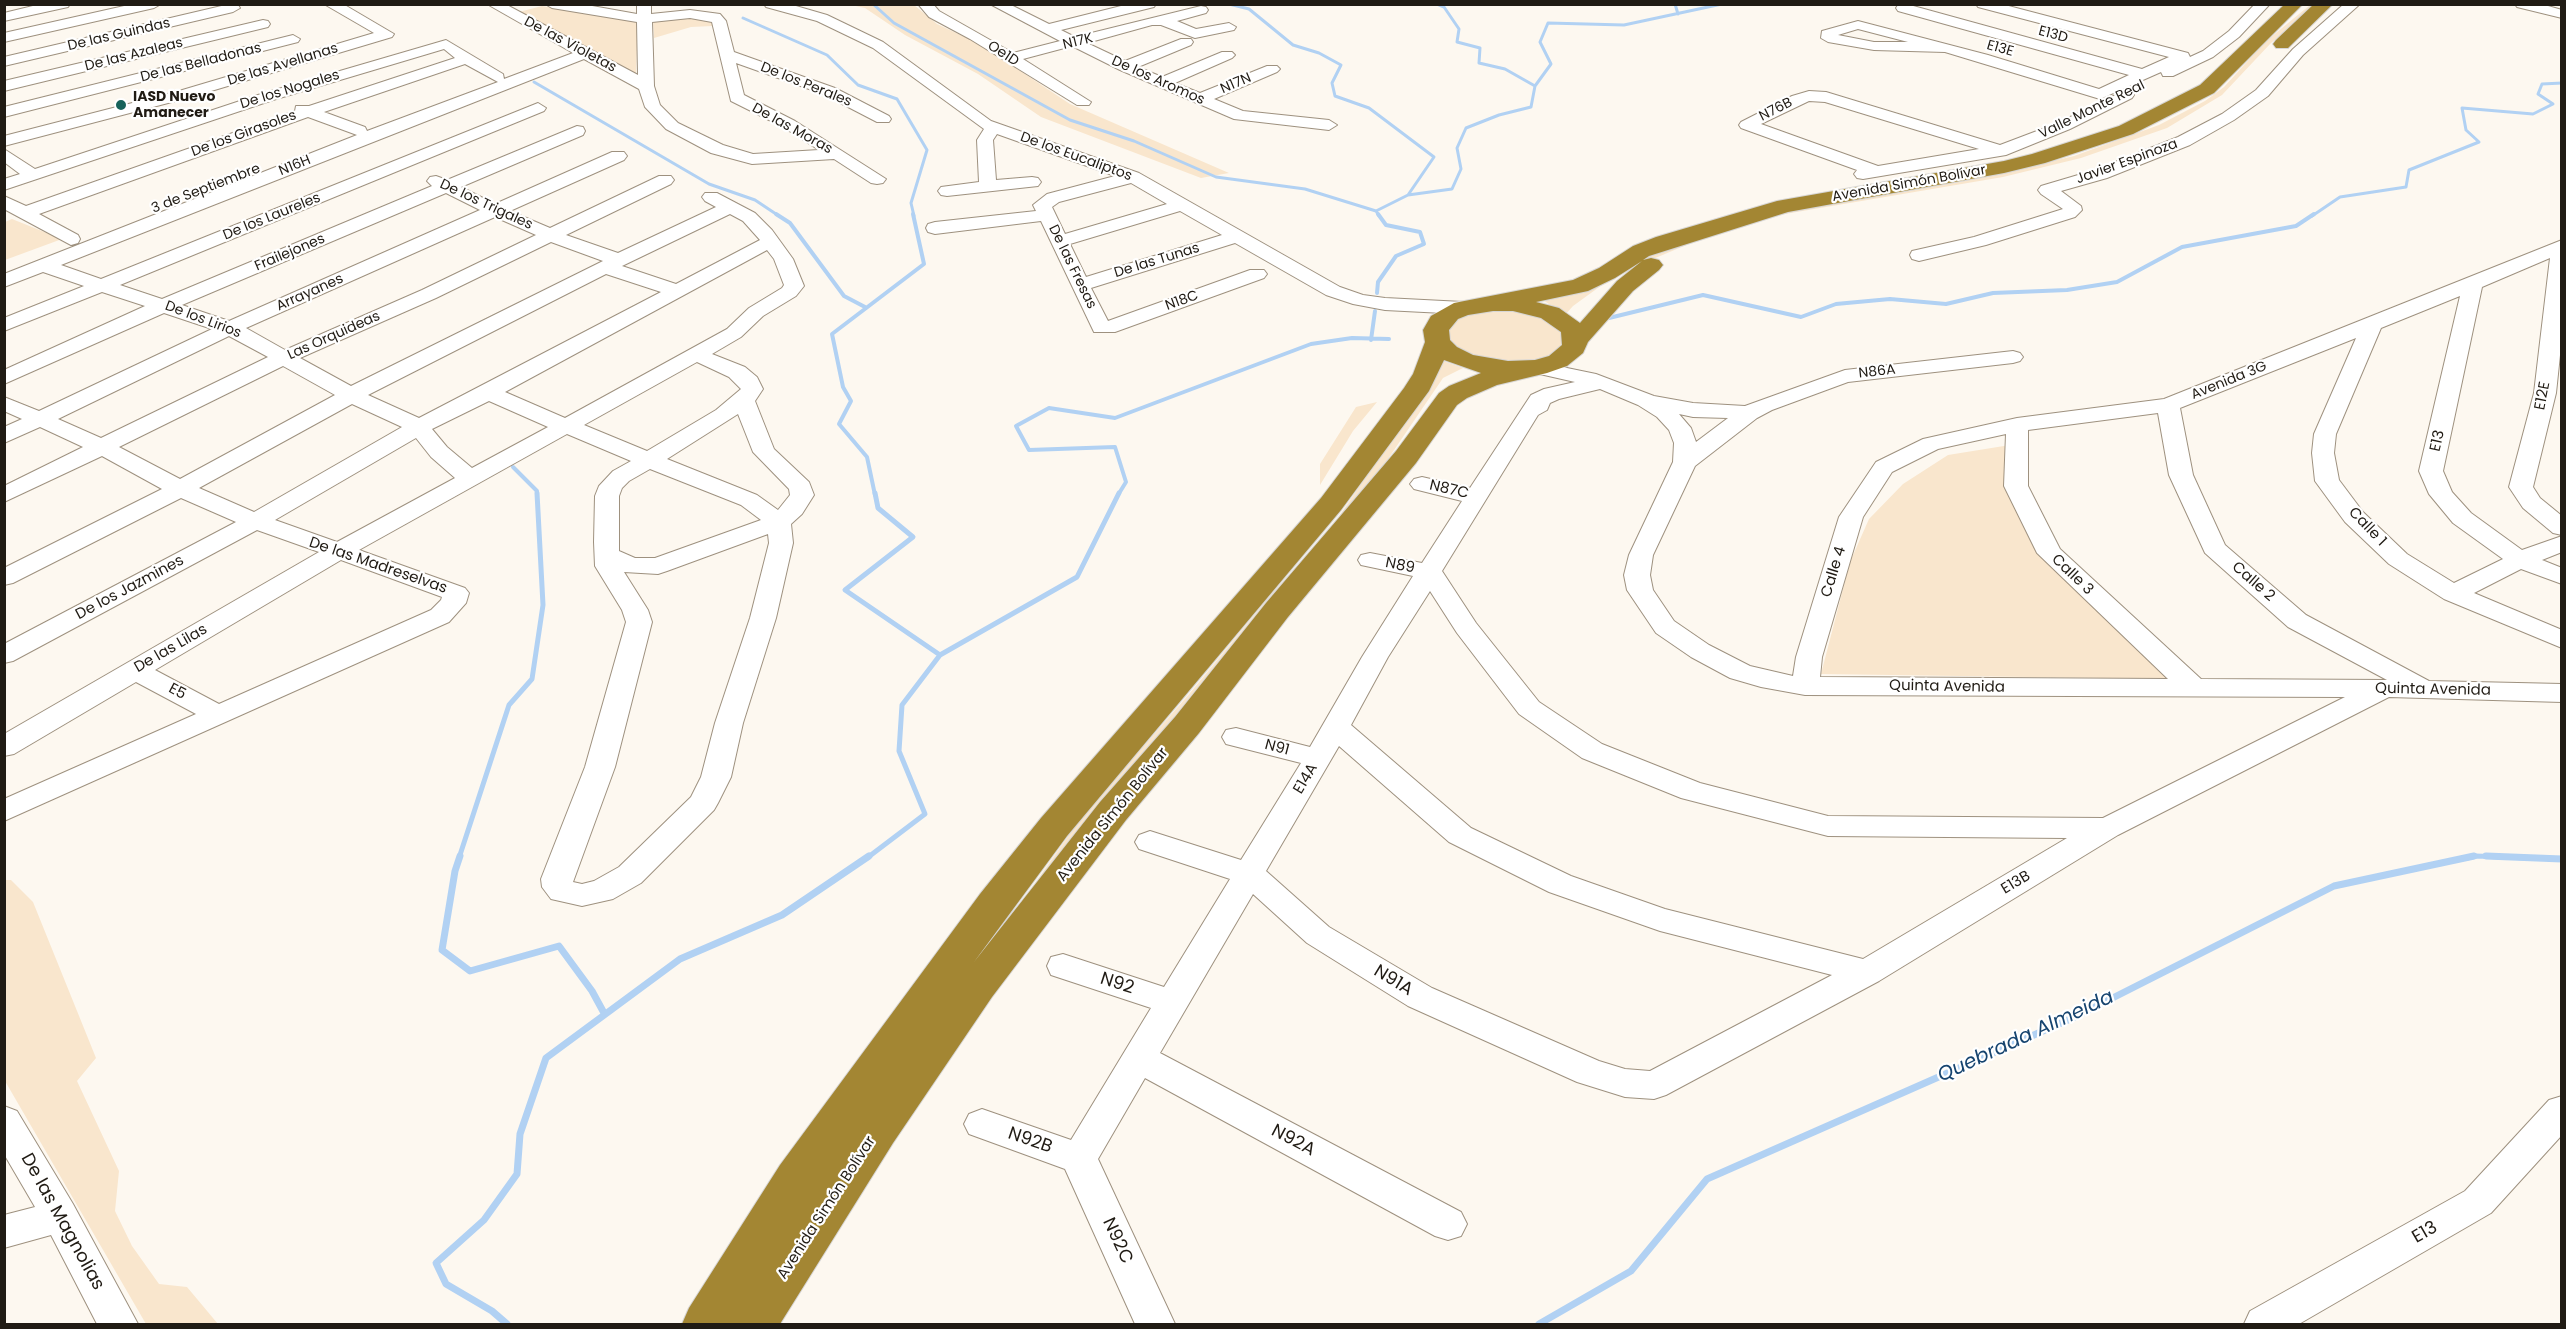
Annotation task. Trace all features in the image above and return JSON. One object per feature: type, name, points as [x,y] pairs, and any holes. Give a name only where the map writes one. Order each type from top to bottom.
[{"type":"highway","name":"Avenida Simón Bolívar","points":[[706,1324],[796,1179],[994,903],[1054,827],[1331,504],[1416,391],[1426,374],[1440,321],[1463,308],[1580,286],[1607,273],[1641,251],[1664,242],[1785,206],[2004,167],[2038,159],[2126,130],[2206,88],[2295,4]]},
{"type":"highway","name":"Avenida Simón Bolívar","points":[[754,1324],[877,1130],[978,986],[1113,811],[1186,725],[1276,610],[1406,457],[1448,399],[1488,379],[1558,361],[1625,286],[1647,267],[1677,252],[1783,219],[2008,178],[2086,161],[2181,126],[2234,92],[2325,4]]},
{"type":"highway","name":"Avenida Simón Bolívar","points":[[1493,304],[1523,306],[1550,313],[1569,326],[1575,344]]},
{"type":"highway","name":"Avenida Simón Bolívar","points":[[1437,336],[1448,352],[1474,363],[1508,369],[1534,368]]},
{"type":"street","points":[[4,17],[63,4]]},
{"type":"street","points":[[4,38],[154,4]]},
{"type":"street","name":"De las Avellanas","points":[[4,141],[185,94],[387,34],[331,4]]},
{"type":"street","name":"De las Violetas","points":[[495,4],[646,86]]},
{"type":"street","name":"De las Moras","points":[[552,4],[715,17],[719,21],[737,98],[789,124],[876,178]]},
{"type":"street","name":"De los Eucaliptos","points":[[771,4],[822,18],[878,45],[993,128],[1133,177],[1235,237],[1334,291],[1360,300],[1384,304],[1463,308]]},
{"type":"street","name":"Oe1D","points":[[925,4],[934,14],[975,36],[1083,102]]},
{"type":"street","name":"De los Aromos","points":[[997,4],[1125,67],[1240,116],[1329,125]]},
{"type":"street","points":[[1103,4],[1146,24]]},
{"type":"street","points":[[1046,29],[1149,4]]},
{"type":"street","name":"E13D","points":[[1942,4],[2043,32],[2147,75]]},
{"type":"street","points":[[1946,48],[1874,46],[1828,38],[1827,34],[1858,25],[1946,48],[1983,58],[2100,94],[2147,75],[2182,56],[1983,4]]},
{"type":"street","name":"Valle Monte Real","points":[[1871,173],[2000,151],[2064,126],[2147,75],[2208,54],[2234,34],[2263,4]]},
{"type":"street","name":"Javier Espinoza","points":[[1919,255],[1979,242],[2069,213],[2073,210],[2072,206],[2047,190],[2101,174],[2184,141],[2228,117],[2262,93],[2298,52],[2353,4]]},
{"type":"street","points":[[2522,4],[2562,14]]},
{"type":"street","points":[[230,6],[321,54]]},
{"type":"street","name":"De las Guindas","points":[[4,62],[230,6]]},
{"type":"street","points":[[1903,8],[2147,75]]},
{"type":"street","name":"N17K","points":[[1009,58],[1201,10]]},
{"type":"street","points":[[644,12],[646,86],[653,107],[672,126],[717,149],[752,159],[837,154]]},
{"type":"street","points":[[1020,16],[1040,12]]},
{"type":"street","name":"E13E","points":[[1888,17],[2003,49],[2147,75]]},
{"type":"street","points":[[1162,20],[1195,34],[1229,27]]},
{"type":"street","name":"De las Azaleas","points":[[4,86],[263,24]]},
{"type":"street","points":[[1983,58],[2059,25]]},
{"type":"street","name":"De las Belladonas","points":[[4,112],[293,39]]},
{"type":"street","points":[[1125,67],[1186,42]]},
{"type":"street","name":"De los Nogales","points":[[4,185],[267,97],[446,44],[466,59]]},
{"type":"street","name":"3 de Septiembre","points":[[4,265],[358,136],[498,77],[580,50]]},
{"type":"street","name":"N16H","points":[[4,281],[358,136],[580,50]]},
{"type":"street","name":"De los Perales","points":[[728,55],[811,83],[883,118]]},
{"type":"street","points":[[1161,83],[1227,55]]},
{"type":"street","points":[[466,59],[498,77]]},
{"type":"street","name":"De los Girasoles","points":[[24,213],[307,112],[466,59]]},
{"type":"street","name":"N17N","points":[[1200,99],[1272,69]]},
{"type":"street","name":"N76B","points":[[1871,173],[1748,125],[1798,99],[1809,96],[1841,101],[2000,151]]},
{"type":"street","name":"De los Trigales","points":[[267,97],[307,112],[358,136],[380,152],[495,211],[678,291]]},
{"type":"street","name":"De los Laureles","points":[[4,325],[538,108]]},
{"type":"street","points":[[988,187],[985,140],[993,128]]},
{"type":"street","name":"Frailejones","points":[[4,378],[165,305],[577,131]]},
{"type":"street","points":[[4,154],[33,175]]},
{"type":"street","name":"Arrayanes","points":[[4,436],[230,328],[618,156]]},
{"type":"street","points":[[935,228],[1046,208],[1133,177]]},
{"type":"street","name":"Las Orquideas","points":[[4,495],[104,448],[283,358],[429,294],[665,180]]},
{"type":"street","points":[[947,191],[1032,182]]},
{"type":"street","points":[[337,552],[734,333],[756,312],[789,292],[794,286],[783,259],[765,234],[749,217],[711,197]]},
{"type":"street","points":[[4,201],[71,240]]},
{"type":"street","points":[[1058,242],[1183,205]]},
{"type":"street","points":[[4,578],[180,489],[351,395],[729,208]]},
{"type":"street","name":"De las Fresas","points":[[1046,208],[1058,242],[1101,328],[1108,328]]},
{"type":"street","name":"De las Tunas","points":[[1080,285],[1235,237]]},
{"type":"street","name":"De los Jazmines","points":[[4,655],[255,521],[419,427],[488,393],[769,242]]},
{"type":"street","name":"Avenida 3G","points":[[1884,467],[1931,444],[2017,425],[2168,405],[2473,285],[2561,246]]},
{"type":"street","name":"E12E","points":[[2561,246],[2553,394],[2521,487],[2531,502],[2562,528]]},
{"type":"street","name":"De los Lirios","points":[[44,266],[230,328],[351,395],[419,427]]},
{"type":"street","name":"N18C","points":[[1108,328],[1257,274]]},
{"type":"street","name":"E13","points":[[2473,285],[2431,471],[2441,494],[2462,518],[2520,560],[2562,577]]},
{"type":"street","name":"De los Eucaliptos","points":[[1384,304],[1417,315],[1437,336]]},
{"type":"street","name":"Calle 1","points":[[2372,324],[2325,434],[2323,453],[2327,481],[2354,518],[2398,559],[2453,594],[2562,640]]},
{"type":"street","points":[[1575,344],[1606,384]]},
{"type":"street","points":[[488,393],[566,426],[649,460],[749,500],[779,522],[781,543],[763,618],[731,714],[716,777],[703,803],[630,875],[602,891],[589,895],[574,895],[558,887],[557,879],[600,767],[639,622],[635,609],[613,578],[606,554],[606,502],[609,490],[621,476],[649,460],[724,415],[744,400],[752,389],[742,375],[695,354]]},
{"type":"street","name":"N86A","points":[[1685,462],[1749,413],[1764,405],[1845,376],[2013,357]]},
{"type":"street","points":[[1534,368],[1606,384],[1646,400],[1665,412],[1680,428],[1685,443],[1685,462]]},
{"type":"street","name":"E14A","points":[[1078,1158],[1250,874],[1375,657],[1530,411],[1539,405],[1606,384]]},
{"type":"street","points":[[606,554],[631,566],[658,566],[779,522],[800,502],[801,487],[764,452],[744,400]]},
{"type":"street","name":"N86A","points":[[1646,400],[1693,410],[1749,413]]},
{"type":"street","name":"De las Madreselvas","points":[[4,403],[104,448],[180,489],[255,521],[456,593],[453,603],[440,616],[4,811]]},
{"type":"street","name":"Calle 2","points":[[2168,405],[2181,475],[2214,548],[2297,621],[2424,689]]},
{"type":"street","name":"Calle 3","points":[[2017,425],[2016,486],[2049,553],[2194,689]]},
{"type":"street","points":[[419,427],[439,452],[469,478]]},
{"type":"street","name":"Quinta Avenida","points":[[1685,462],[1641,555],[1637,575],[1640,590],[1665,627],[1700,651],[1740,672],[1761,679],[1805,686],[2424,689],[2562,693]]},
{"type":"street","name":"Calle 4","points":[[1805,686],[1809,657],[1851,517],[1884,467]]},
{"type":"street","name":"N87C","points":[[1422,484],[1476,496]]},
{"type":"street","points":[[2453,594],[2520,560],[2562,543]]},
{"type":"street","name":"De las Lilas","points":[[4,747],[337,552]]},
{"type":"street","name":"N89","points":[[1370,560],[1430,572]]},
{"type":"street","points":[[1430,572],[1466,627],[1529,708],[1592,751],[1690,791],[1828,826],[2107,828]]},
{"type":"street","name":"E5","points":[[135,670],[218,715]]},
{"type":"street","name":"E13B","points":[[1654,1085],[1867,972],[2107,828],[2382,690]]},
{"type":"street","points":[[1335,727],[1460,835],[1560,884],[1660,919],[1867,972]]},
{"type":"street","name":"N91","points":[[1236,737],[1318,758]]},
{"type":"street","name":"N91A","points":[[1150,842],[1250,874],[1318,935],[1420,998],[1588,1072],[1625,1083],[1654,1085]]},
{"type":"street","name":"N92","points":[[1063,966],[1171,1002]]},
{"type":"street","name":"N92A","points":[[1138,1058],[1448,1224]]},
{"type":"street","name":"E13","points":[[2264,1324],[2478,1202],[2562,1110]]},
{"type":"street","name":"De las Magnolias","points":[[4,1121],[60,1216],[118,1324]]},
{"type":"street","name":"N92B","points":[[982,1124],[1078,1158]]},
{"type":"street","name":"N92C","points":[[1078,1158],[1155,1324]]},
{"type":"street","points":[[4,1232],[60,1216]]},
{"type":"shaded area","points":[[851,5],[914,5],[937,24],[980,44],[1070,104],[1229,173],[1201,178],[1041,117],[978,74],[905,35],[865,8]]},
{"type":"shaded area","points":[[2310,5],[2318,5],[2271,43],[2222,95],[2167,128],[2081,158],[2003,177],[1779,215],[1696,241],[1641,264],[1602,285],[1573,306],[1565,315],[1543,300],[1691,238],[1757,216],[2019,169],[2074,156],[2159,125],[2205,101],[2224,87],[2265,42]]},
{"type":"shaded area","points":[[542,6],[638,21],[636,74],[519,12]]},
{"type":"shaded area","points":[[691,15],[712,21],[713,26],[691,27],[654,38],[653,19]]},
{"type":"shaded area","points":[[12,219],[62,239],[5,260],[5,222]]},
{"type":"shaded area","points":[[1506,306],[1558,324],[1566,343],[1545,360],[1505,365],[1451,350],[1444,322],[1454,315]]},
{"type":"shaded area","points":[[1432,357],[1463,368],[1443,378],[1371,484],[737,1300],[721,1324],[704,1324],[722,1295],[987,951],[1081,818],[1190,693],[1274,591],[1324,537],[1392,438]]},
{"type":"shaded area","points":[[1377,402],[1353,431],[1320,485],[1320,464],[1356,407]]},
{"type":"shaded area","points":[[2010,445],[2012,496],[2170,679],[1821,674],[1850,562],[1869,519],[1903,484],[1948,455]]},
{"type":"shaded area","points":[[4,880],[11,880],[33,902],[96,1058],[77,1081],[119,1171],[115,1211],[132,1246],[159,1284],[187,1287],[218,1324],[146,1324],[5,1081]]},
{"type":"waterway","points":[[873,4],[894,23],[1070,120],[1134,141],[1216,177],[1305,189],[1376,211]]},
{"type":"waterway","points":[[1229,4],[1249,9],[1293,45],[1319,53],[1341,65],[1332,83],[1335,96],[1369,108],[1434,157],[1408,195]]},
{"type":"waterway","points":[[1437,4],[1444,7],[1459,29],[1457,42],[1480,48],[1479,63],[1505,69],[1535,86]]},
{"type":"waterway","points":[[1675,4],[1678,13]]},
{"type":"waterway","points":[[1678,13],[1722,4]]},
{"type":"waterway","points":[[1535,86],[1551,64],[1540,42],[1548,23],[1624,25],[1678,13]]},
{"type":"waterway","points":[[743,18],[827,55],[858,85],[897,99],[927,150],[911,203],[914,216]]},
{"type":"waterway","points":[[534,82],[709,184],[755,200],[776,214]]},
{"type":"waterway","points":[[2312,216],[2340,197],[2406,187],[2409,170],[2479,142],[2466,130],[2462,108],[2533,114],[2553,104],[2538,94],[2542,84],[2562,83]]},
{"type":"waterway","points":[[1408,195],[1452,189],[1461,169],[1457,148],[1466,128],[1499,115],[1531,107],[1535,86]]},
{"type":"waterway","points":[[1376,211],[1408,195]]},
{"type":"waterway","points":[[1376,211],[1379,216]]},
{"type":"waterway","points":[[776,214],[790,223],[844,296],[865,307]]},
{"type":"waterway","points":[[875,495],[867,457],[839,424],[851,401],[843,387],[832,334],[924,264],[913,214]]},
{"type":"waterway","points":[[1377,293],[1378,282],[1396,256],[1424,244],[1420,232],[1386,225],[1378,214]]},
{"type":"waterway","points":[[1609,318],[1703,295],[1801,317],[1836,304],[1890,299],[1946,304],[1993,293],[2067,290],[2117,282],[2182,247],[2296,226],[2314,214]]},
{"type":"waterway","points":[[1371,339],[1375,311]]},
{"type":"waterway","points":[[1118,495],[1126,482],[1115,447],[1029,450],[1016,426],[1049,408],[1115,418],[1311,344],[1352,338],[1371,339]]},
{"type":"waterway","points":[[1371,339],[1389,339]]},
{"type":"waterway","points":[[513,467],[537,493]]},
{"type":"waterway","points":[[459,858],[509,705],[532,679],[543,605],[537,493]]},
{"type":"waterway","points":[[875,493],[878,508],[913,537],[845,590],[940,655]]},
{"type":"waterway","points":[[940,655],[1077,577],[1118,495]]},
{"type":"waterway","points":[[867,858],[925,814],[899,751],[902,705],[940,655]]},
{"type":"waterway","points":[[460,856],[455,871],[442,950],[470,971],[559,946],[592,991],[604,1013]]},
{"type":"waterway","points":[[507,1324],[492,1311],[446,1284],[436,1263],[484,1220],[517,1174],[520,1134],[546,1058],[680,959],[782,915],[869,856]]},
{"type":"waterway","name":"Quebrada Almeida","points":[[1539,1324],[1631,1271],[1707,1179],[2077,1016],[2334,886],[2474,856]]},
{"type":"waterway","name":"Quebrada Almeida","points":[[2467,858],[2476,856],[2529,858]]},
{"type":"waterway","name":"Quebrada Almeida","points":[[2486,856],[2562,859]]},
{"type":"place","name":"IASD Nuevo Amanecer","points":[[121,105]]}]
